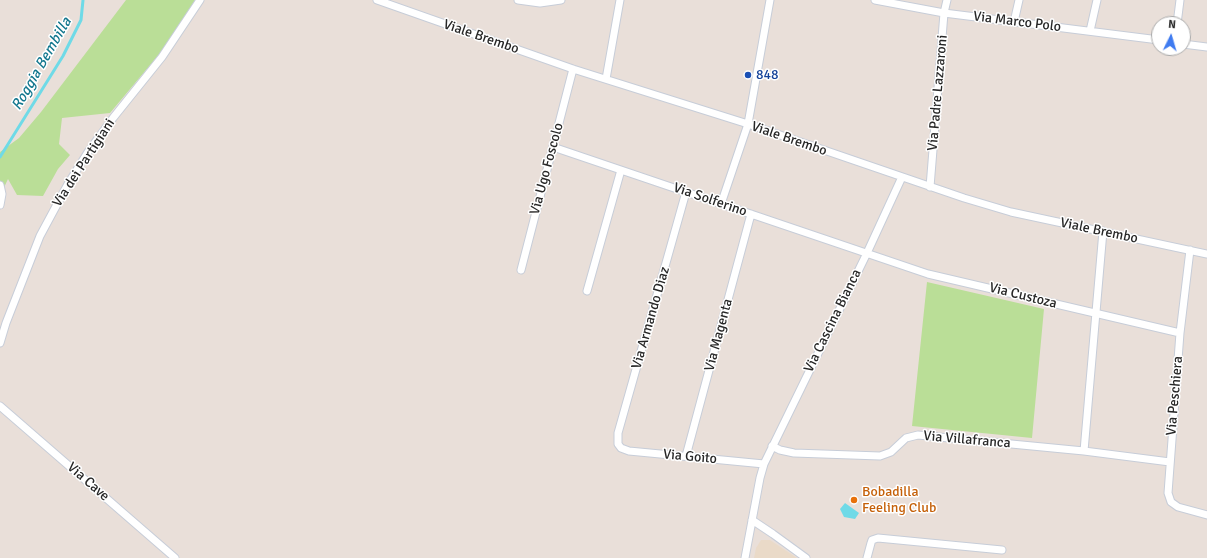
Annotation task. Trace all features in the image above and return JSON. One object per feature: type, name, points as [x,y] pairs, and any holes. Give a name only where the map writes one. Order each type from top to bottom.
[{"type":"street","name":"Via dei Partigiani","points":[[0,343],[6,323],[36,247],[47,222],[68,184],[88,152],[162,57],[200,0]]},
{"type":"street","name":"Viale Brembo","points":[[377,0],[396,3],[573,69],[748,124],[930,187],[1000,209],[1207,254]]},
{"type":"street","points":[[518,0],[540,3],[561,0]]},
{"type":"street","points":[[606,80],[620,0]]},
{"type":"street","name":"Via Marco Polo","points":[[875,0],[944,13],[1151,39]]},
{"type":"street","name":"Via Padre Lazzaroni","points":[[930,187],[944,13],[947,0]]},
{"type":"street","points":[[1014,22],[1019,0]]},
{"type":"street","points":[[1090,31],[1096,0]]},
{"type":"street","points":[[1177,16],[1180,0]]},
{"type":"street","points":[[721,204],[748,124],[768,1]]},
{"type":"street","points":[[1191,45],[1207,47]]},
{"type":"street","name":"Via Ugo Foscolo","points":[[521,270],[573,69]]},
{"type":"street","name":"Via Solferino","points":[[553,147],[867,253]]},
{"type":"street","points":[[587,291],[621,170]]},
{"type":"street","name":"Via Cascina Bianca","points":[[745,558],[764,464],[867,253],[902,177]]},
{"type":"street","points":[[0,185],[2,194],[0,205]]},
{"type":"street","name":"Via Armando Diaz","points":[[618,444],[618,433],[686,192]]},
{"type":"street","name":"Via Magenta","points":[[686,456],[751,214]]},
{"type":"street","points":[[1084,451],[1103,231]]},
{"type":"street","name":"Via Peschiera","points":[[1190,250],[1180,333],[1168,493],[1171,502],[1178,507],[1207,515]]},
{"type":"street","name":"Via Custoza","points":[[867,253],[928,274],[1180,333]]},
{"type":"street","name":"Via Cave","points":[[0,406],[175,558]]},
{"type":"street","name":"Via Villafranca","points":[[772,446],[780,450],[794,453],[880,456],[891,452],[906,438],[918,435],[1084,451],[1170,462]]},
{"type":"street","name":"Via Goito","points":[[618,444],[621,448],[626,450],[764,464]]},
{"type":"street","points":[[752,520],[774,534],[806,558]]},
{"type":"street","points":[[867,558],[872,540],[878,538],[1002,550]]},
{"type":"shaded area","points":[[761,540],[770,540],[797,558],[754,558],[756,548]]},
{"type":"green space","points":[[126,0],[195,0],[166,46],[110,113],[62,118],[59,144],[70,155],[58,169],[43,196],[17,195],[8,179],[0,196],[0,152],[19,138],[41,112]]},
{"type":"green space","points":[[927,282],[1044,309],[1032,438],[912,426]]},
{"type":"water","points":[[845,503],[859,513],[855,519],[844,517],[840,509]]},
{"type":"waterway","name":"Roggia Bembilla","points":[[0,157],[63,56],[81,20],[83,0]]},
{"type":"place","name":"848","points":[[748,75]]},
{"type":"place","name":"Bobadilla Feeling Club","points":[[854,500]]}]
